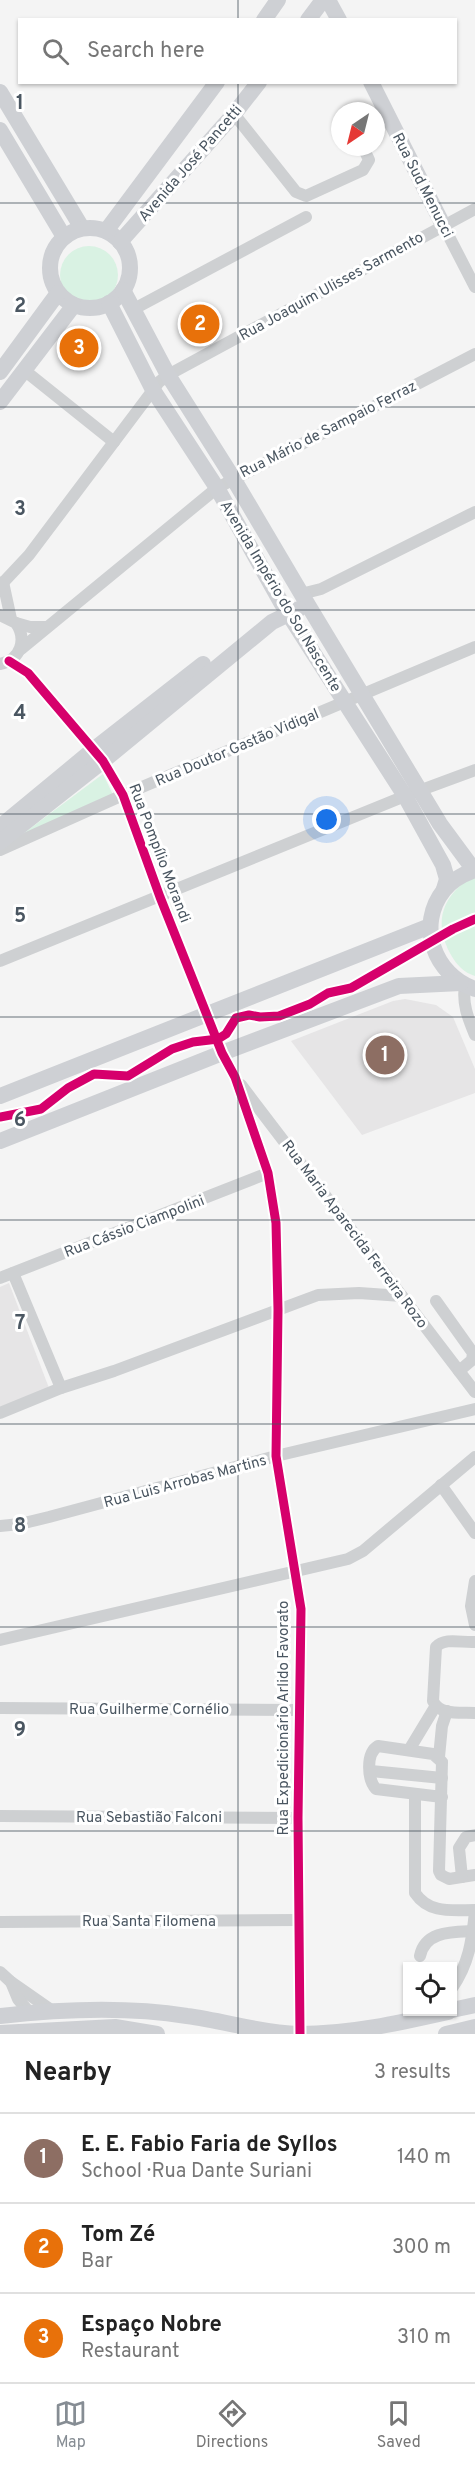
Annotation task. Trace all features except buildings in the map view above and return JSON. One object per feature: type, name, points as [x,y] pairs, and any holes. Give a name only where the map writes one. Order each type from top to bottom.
[{"type":"street","points":[[265,18],[278,0]]},
{"type":"street","points":[[310,18],[323,0]]},
{"type":"street","points":[[328,0],[338,18]]},
{"type":"street","name":"Avenida José Pancetti","points":[[106,231],[216,84]]},
{"type":"street","name":"Avenida José Pancetti","points":[[120,242],[234,114],[257,84]]},
{"type":"street","name":"Rua Sud Menucci","points":[[372,84],[475,288]]},
{"type":"street","points":[[0,92],[82,228]]},
{"type":"street","points":[[234,114],[296,192],[301,195],[306,196],[363,170],[369,160],[367,156]]},
{"type":"street","points":[[0,130],[64,237]]},
{"type":"street","name":"Rua Joaquim Ulisses Sarmento","points":[[20,650],[22,638],[9,619],[1,584],[29,555],[153,390],[168,375],[475,209]]},
{"type":"street","points":[[132,310],[306,218]]},
{"type":"street","points":[[82,228],[106,231],[120,242],[128,254],[129,277],[123,290],[109,303],[90,308],[74,305],[58,293],[52,282],[50,266],[54,250],[64,237],[82,228]]},
{"type":"street","name":"Avenida Império do Sol Nascente","points":[[123,290],[168,375],[233,478],[304,600],[440,824],[475,870]]},
{"type":"street","points":[[0,372],[58,293]]},
{"type":"street","name":"Avenida Império do Sol Nascente","points":[[109,303],[153,390],[217,488],[286,608],[405,796],[442,865],[447,879],[444,889]]},
{"type":"street","points":[[0,402],[74,305]]},
{"type":"street","name":"Rua Mário de Sampaio Ferraz","points":[[3,664],[217,488],[475,354]]},
{"type":"street","points":[[24,370],[114,442]]},
{"type":"street","points":[[0,827],[98,755],[286,608],[475,512]]},
{"type":"street","points":[[9,619],[30,627],[46,627]]},
{"type":"street","name":"Rua Doutor Gastão Vidigal","points":[[0,850],[123,795],[475,647]]},
{"type":"street","name":"Rua Pompílio Morandi","points":[[20,650],[28,674],[98,755],[123,795],[160,897],[222,1053]]},
{"type":"street","name":"Rua Pompílio Morandi","points":[[3,664],[28,674]]},
{"type":"street","points":[[0,842],[98,755]]},
{"type":"street","points":[[0,961],[405,796],[475,770]]},
{"type":"street","points":[[467,986],[448,973],[438,959],[431,944],[430,926],[434,906],[444,889],[458,877],[475,870]]},
{"type":"street","points":[[0,1096],[430,926]]},
{"type":"street","points":[[0,1141],[399,986],[467,986]]},
{"type":"street","points":[[467,986],[463,999],[475,1035]]},
{"type":"street","name":"Rua Expedicionário Arlido Favorato","points":[[222,1053],[235,1077],[268,1173],[276,1223],[278,1310],[276,1456],[301,1609],[298,1710],[300,2034]]},
{"type":"street","name":"Rua Maria Aparecida Ferreira Rozo","points":[[235,1077],[475,1392]]},
{"type":"street","name":"Rua Cássio Ciampolini","points":[[0,1278],[268,1173]]},
{"type":"street","points":[[13,1274],[61,1389]]},
{"type":"street","points":[[0,1413],[318,1295],[359,1293],[402,1296]]},
{"type":"street","points":[[436,1301],[473,1353],[472,1360],[459,1371]]},
{"type":"street","name":"Rua Luis Arrobas Martins","points":[[0,1526],[49,1517],[276,1456],[475,1409]]},
{"type":"street","points":[[0,1640],[348,1559],[363,1551],[475,1456]]},
{"type":"street","points":[[441,1485],[475,1533]]},
{"type":"street","points":[[475,1581],[471,1606],[475,1625]]},
{"type":"street","points":[[475,1642],[444,1641],[436,1647],[433,1701],[441,1709],[475,1713]]},
{"type":"street","name":"Rua Guilherme Cornélio","points":[[0,1708],[298,1710]]},
{"type":"street","points":[[409,1750],[441,1709]]},
{"type":"street","points":[[439,1757],[441,1709]]},
{"type":"street","points":[[442,1797],[376,1789],[371,1784],[370,1755],[378,1746],[434,1754],[439,1757],[442,1762],[442,1797],[439,1871],[445,1878],[475,1875]]},
{"type":"street","points":[[371,1771],[442,1778]]},
{"type":"street","points":[[415,1794],[415,1893],[420,1900],[439,1910],[475,1911],[471,1947],[463,1972],[457,1982]]},
{"type":"street","name":"Rua Sebastião Falconi","points":[[0,1816],[298,1818]]},
{"type":"street","points":[[462,1876],[459,1848],[466,1837],[475,1835]]},
{"type":"street","name":"Rua Santa Filomena","points":[[0,1922],[298,1920]]},
{"type":"street","points":[[420,1956],[426,1942],[432,1937],[452,1932],[473,1931]]},
{"type":"street","points":[[471,1947],[475,1960]]},
{"type":"street","points":[[0,1972],[54,2012],[68,2032]]},
{"type":"street","points":[[11,1982],[18,1999],[29,2012],[33,2033]]},
{"type":"street","points":[[457,2009],[475,2005]]},
{"type":"street","points":[[0,2016],[101,2008],[186,2015],[267,2032],[300,2034],[348,2031],[430,2016]]},
{"type":"street","points":[[404,2022],[415,2016]]},
{"type":"street","points":[[446,2034],[475,2027]]},
{"type":"street","points":[[0,2033],[114,2031],[157,2034]]},
{"type":"shaded area","points":[[405,999],[436,1005],[453,1017],[475,1069],[475,1093],[362,1135],[291,1041],[393,1001]]},
{"type":"shaded area","points":[[9,1283],[49,1388],[0,1407],[0,1287]]},
{"type":"green space","points":[[89,246],[100,248],[113,259],[118,275],[116,286],[105,299],[89,304],[78,302],[65,291],[60,275],[62,264],[73,251]]},
{"type":"green space","points":[[103,774],[116,801],[8,845]]},
{"type":"green space","points":[[475,875],[475,976],[467,973],[455,962],[445,943],[442,920],[448,900],[464,882]]},
{"type":"cycle path","points":[[9,661],[28,673],[103,761],[123,795],[160,897],[222,1053],[235,1077],[268,1173],[276,1223],[278,1310],[276,1456],[301,1609],[298,1818],[300,2034]]},
{"type":"cycle path","points":[[0,1117],[41,1109],[68,1088],[94,1074],[128,1076],[172,1049],[193,1042],[218,1039],[226,1034],[236,1018],[249,1015],[279,1016],[310,1004],[328,993],[351,988],[453,929],[475,919]]},
{"type":"place","name":"Tom Zé","points":[[200,324]]},
{"type":"place","name":"Espaço Nobre","points":[[79,348]]},
{"type":"place","name":"E. E. Fabio Faria de Syllos","points":[[385,1055]]}]
